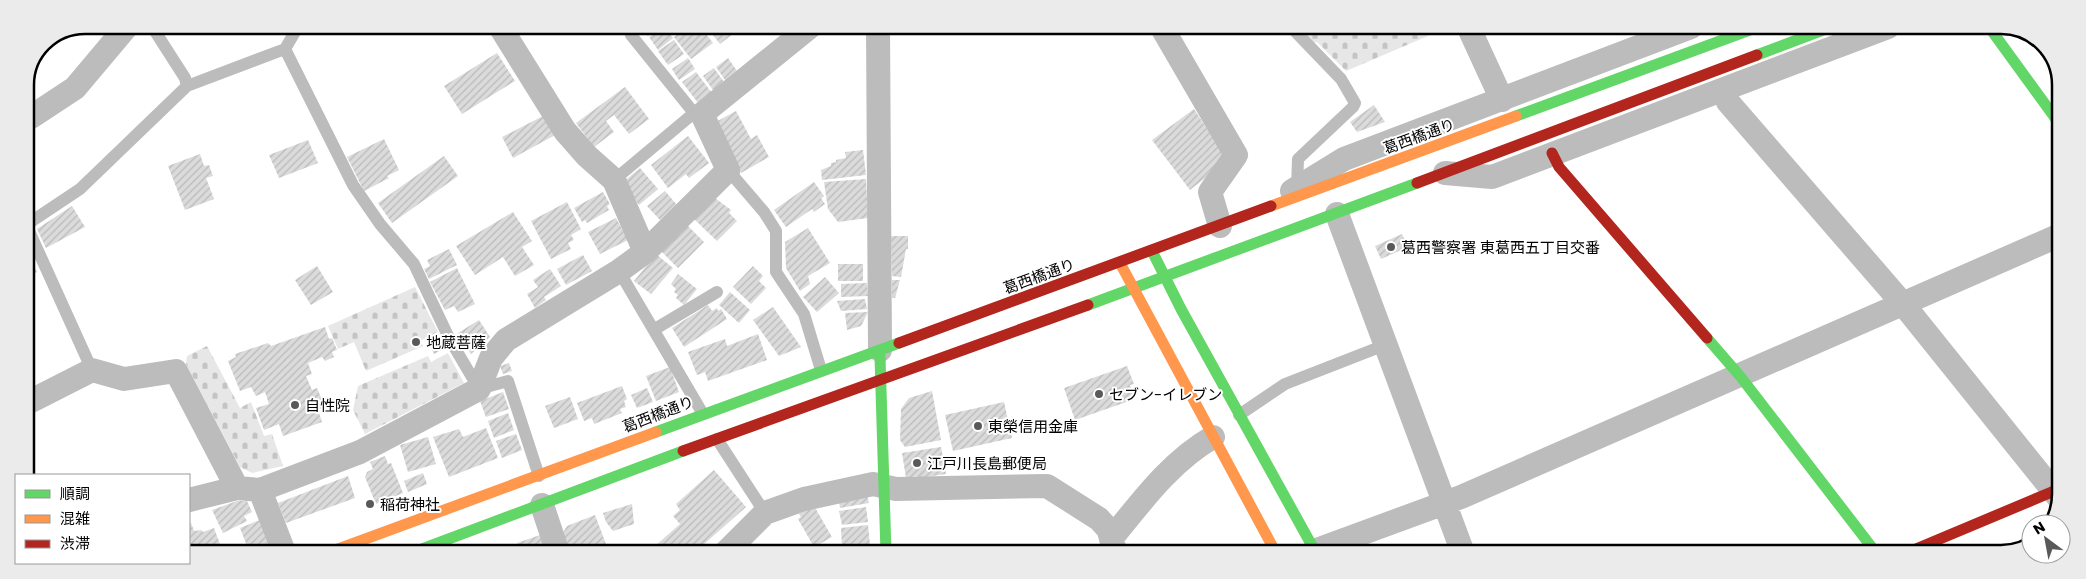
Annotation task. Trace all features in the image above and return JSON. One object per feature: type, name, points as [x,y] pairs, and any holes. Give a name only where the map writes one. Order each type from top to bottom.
[{"type":"main road","name":"葛西橋通り","points":[[349,545],[1739,34]]},
{"type":"main road","points":[[433,545],[717,439],[1337,214],[1812,34]]},
{"type":"main road","points":[[1994,34],[2052,114]]},
{"type":"main road","points":[[1552,153],[1559,168],[1740,376],[1870,545]]},
{"type":"main road","points":[[1152,251],[1239,415],[1311,545]]},
{"type":"main road","points":[[1120,263],[1272,545]]},
{"type":"main road","points":[[880,350],[886,486],[886,545]]},
{"type":"main road","points":[[1926,545],[2052,494]]},
{"type":"street","points":[[34,115],[75,88],[120,34]]},
{"type":"street","points":[[505,34],[566,131],[587,156],[614,180],[645,252]]},
{"type":"street","points":[[190,500],[248,489],[360,452],[479,389],[490,358],[506,340],[620,271],[645,252],[728,170],[698,113],[801,34]]},
{"type":"street","points":[[878,34],[880,350]]},
{"type":"street","points":[[1166,34],[1236,155],[1210,192],[1220,226]]},
{"type":"street","points":[[1472,34],[1502,100]]},
{"type":"street","points":[[1259,211],[1344,158],[1673,34]]},
{"type":"street","points":[[1445,172],[1492,177],[1870,34]]},
{"type":"street","points":[[1723,90],[1728,102],[1903,304],[2052,486]]},
{"type":"street","points":[[1337,214],[1460,545]]},
{"type":"street","points":[[1334,545],[1444,504],[2052,239]]},
{"type":"street","points":[[34,399],[92,370],[124,379],[176,371],[280,545]]},
{"type":"street","points":[[1115,545],[1167,470],[1194,448],[1213,437]]},
{"type":"street","points":[[733,545],[765,513],[804,499],[873,484],[896,489],[1047,486],[1099,519],[1108,529],[1114,545]]},
{"type":"street","points":[[542,505],[556,545]]},
{"type":"lane","points":[[157,34],[185,78],[187,86]]},
{"type":"lane","points":[[34,222],[80,189],[187,86],[285,49],[294,34]]},
{"type":"lane","points":[[1297,188],[1298,159],[1355,103],[1341,79],[1298,34]]},
{"type":"lane","points":[[614,180],[698,113],[631,35]]},
{"type":"lane","points":[[285,49],[353,185],[380,224],[414,264],[449,338],[479,389],[508,381],[539,476]]},
{"type":"lane","points":[[728,170],[764,212],[776,231],[776,272],[804,314],[821,370]]},
{"type":"lane","points":[[34,245],[92,370]]},
{"type":"lane","points":[[620,271],[703,414]]},
{"type":"lane","points":[[655,329],[717,292]]},
{"type":"lane","points":[[1239,415],[1285,384],[1385,345]]},
{"type":"lane","points":[[717,439],[765,513]]},
{"type":"green space","points":[[1303,34],[1427,34],[1428,36],[1346,71],[1317,42],[1314,43]]},
{"type":"green space","points":[[415,287],[438,332],[420,341],[423,346],[366,371],[354,342],[338,349],[328,326]]},
{"type":"green space","points":[[207,346],[240,408],[251,402],[264,436],[272,434],[283,466],[252,473],[240,467],[186,364],[187,356]]},
{"type":"green space","points":[[448,353],[464,383],[365,434],[353,410],[358,386],[428,356],[431,362]]},
{"type":"building","points":[[653,34],[670,34],[673,38],[658,50],[649,37]]},
{"type":"building","points":[[678,34],[706,34],[713,43],[691,59],[674,37]]},
{"type":"building","points":[[712,34],[733,34],[720,44]]},
{"type":"building","points":[[674,40],[684,54],[668,65],[658,51]]},
{"type":"building","points":[[497,53],[515,81],[462,114],[444,86]]},
{"type":"building","points":[[688,58],[695,69],[679,80],[672,69]]},
{"type":"building","points":[[728,58],[737,71],[725,80],[716,67]]},
{"type":"building","points":[[714,68],[724,82],[713,90],[703,76]]},
{"type":"building","points":[[696,72],[712,93],[698,103],[682,82]]},
{"type":"building","points":[[625,87],[649,119],[629,134],[614,115],[606,121],[614,132],[594,147],[576,123]]},
{"type":"building","points":[[1374,105],[1385,122],[1357,132],[1350,122]]},
{"type":"building","points":[[1194,109],[1223,153],[1213,172],[1190,190],[1152,140]]},
{"type":"building","points":[[736,111],[751,139],[757,135],[769,157],[741,173],[714,123]]},
{"type":"building","points":[[547,114],[557,134],[513,158],[502,137]]},
{"type":"building","points":[[688,136],[709,163],[689,178],[686,174],[668,188],[651,165]]},
{"type":"building","points":[[384,139],[399,170],[387,176],[389,178],[364,191],[347,157]]},
{"type":"building","points":[[308,140],[318,163],[279,178],[269,155]]},
{"type":"building","points":[[863,150],[866,175],[822,180],[821,170],[831,166],[831,163],[836,162],[836,160],[846,158],[845,152]]},
{"type":"building","points":[[200,154],[204,166],[209,165],[213,176],[206,178],[214,199],[185,210],[168,166]]},
{"type":"building","points":[[444,156],[458,176],[392,223],[378,203]]},
{"type":"building","points":[[640,168],[658,189],[639,205],[622,183]]},
{"type":"building","points":[[866,179],[868,218],[838,222],[828,209],[824,182]]},
{"type":"building","points":[[814,182],[824,196],[821,198],[825,204],[814,212],[812,209],[786,227],[774,210]]},
{"type":"building","points":[[665,191],[677,205],[660,220],[647,206]]},
{"type":"building","points":[[603,192],[610,204],[607,206],[609,210],[587,223],[585,220],[582,222],[574,208]]},
{"type":"building","points":[[715,198],[731,210],[729,213],[737,221],[717,241],[694,219]]},
{"type":"building","points":[[567,202],[581,229],[571,235],[574,240],[568,243],[571,249],[551,259],[531,221]]},
{"type":"building","points":[[72,206],[85,227],[46,248],[37,229]]},
{"type":"building","points":[[513,212],[532,241],[522,247],[534,265],[515,276],[503,257],[475,275],[456,246]]},
{"type":"building","points":[[616,218],[628,240],[600,254],[588,232]]},
{"type":"building","points":[[687,225],[704,242],[678,268],[661,251]]},
{"type":"building","points":[[808,228],[830,263],[808,276],[810,284],[800,291],[786,268],[785,242]]},
{"type":"building","name":"葛西警察署 東葛西五丁目交番","points":[[1402,234],[1408,247],[1381,259],[1375,246]]},
{"type":"building","points":[[891,236],[908,236],[908,249],[906,249],[901,277],[892,276]]},
{"type":"building","points":[[449,249],[457,265],[429,279],[424,269],[430,266],[427,260]]},
{"type":"building","points":[[656,254],[673,268],[651,294],[634,281]]},
{"type":"building","points":[[583,255],[592,271],[566,285],[557,269]]},
{"type":"building","points":[[838,264],[863,264],[863,281],[838,281]]},
{"type":"building","points":[[317,266],[333,292],[311,305],[295,280]]},
{"type":"building","points":[[753,266],[763,276],[759,281],[766,288],[751,304],[733,287]]},
{"type":"building","points":[[457,268],[475,304],[458,312],[454,306],[445,310],[430,282]]},
{"type":"building","points":[[550,269],[561,286],[544,297],[546,300],[535,308],[527,294],[538,287],[533,280]]},
{"type":"building","points":[[678,274],[697,289],[684,305],[676,298],[678,295],[674,292],[676,289],[671,284]]},
{"type":"building","points":[[825,277],[839,293],[817,312],[803,297]]},
{"type":"building","points":[[892,280],[900,280],[895,298],[892,298]]},
{"type":"building","points":[[867,283],[868,296],[841,297],[841,284]]},
{"type":"building","points":[[730,292],[750,310],[739,323],[719,305]]},
{"type":"building","points":[[865,299],[867,309],[841,311],[837,301]]},
{"type":"building","points":[[708,305],[712,311],[717,308],[718,311],[721,309],[727,319],[684,347],[672,328]]},
{"type":"building","points":[[773,307],[801,347],[779,356],[753,320]]},
{"type":"building","points":[[868,312],[861,326],[847,330],[845,313]]},
{"type":"building","points":[[479,320],[490,337],[471,354],[458,333]]},
{"type":"building","points":[[325,327],[329,339],[332,338],[337,350],[332,352],[334,357],[325,361],[322,357],[308,363],[312,374],[306,376],[312,390],[317,388],[325,407],[318,410],[322,422],[283,436],[279,424],[264,430],[256,408],[269,404],[265,392],[256,396],[251,387],[240,391],[228,361],[236,357],[235,354],[268,343],[271,346]]},
{"type":"building","points":[[758,334],[767,360],[708,381],[705,372],[697,375],[688,352],[725,339],[727,346]]},
{"type":"building","points":[[438,335],[445,348],[434,354],[427,341]]},
{"type":"building","points":[[509,363],[512,371],[503,374],[500,366]]},
{"type":"building","name":"セブン-イレブン","points":[[1127,366],[1134,384],[1130,385],[1135,399],[1075,420],[1064,388]]},
{"type":"building","points":[[670,367],[679,392],[656,401],[646,376]]},
{"type":"building","points":[[622,386],[627,399],[624,401],[626,407],[620,409],[622,413],[594,424],[592,418],[584,421],[577,403]]},
{"type":"building","points":[[647,388],[653,402],[637,408],[631,395]]},
{"type":"building","points":[[932,391],[941,440],[905,447],[900,440],[901,409],[909,398]]},
{"type":"building","points":[[503,392],[509,409],[486,417],[480,401]]},
{"type":"building","points":[[570,397],[578,419],[554,428],[545,406]]},
{"type":"building","name":"東榮信用金庫","points":[[1004,402],[1012,438],[953,451],[945,415]]},
{"type":"building","points":[[508,413],[514,430],[494,438],[488,421]]},
{"type":"building","points":[[486,428],[498,458],[449,477],[433,437],[459,429],[463,437]]},
{"type":"building","points":[[516,434],[522,450],[502,458],[496,441]]},
{"type":"building","points":[[428,437],[436,464],[408,472],[400,445]]},
{"type":"building","points":[[941,447],[946,474],[906,478],[902,453]]},
{"type":"building","points":[[385,456],[388,464],[391,463],[403,493],[376,504],[365,477],[367,472],[373,469],[370,462]]},
{"type":"building","points":[[714,470],[746,507],[703,545],[656,545],[680,524],[673,516],[680,510],[676,504]]},
{"type":"building","points":[[423,473],[427,484],[408,492],[404,481]]},
{"type":"building","points":[[348,476],[355,498],[286,523],[278,503]]},
{"type":"building","points":[[867,495],[869,503],[840,508],[839,500]]},
{"type":"building","points":[[237,501],[247,501],[252,512],[244,516],[247,521],[223,533],[212,510]]},
{"type":"building","points":[[632,504],[634,524],[613,531],[606,522],[603,513]]},
{"type":"building","points":[[814,506],[832,537],[818,545],[813,545],[798,519],[801,517],[799,514]]},
{"type":"building","points":[[866,507],[868,522],[842,525],[839,511]]},
{"type":"building","points":[[595,515],[606,545],[564,545],[561,536],[567,526]]},
{"type":"building","points":[[262,519],[271,542],[264,545],[247,545],[240,528]]},
{"type":"building","points":[[190,524],[194,531],[201,530],[203,532],[214,528],[220,545],[190,545]]},
{"type":"building","points":[[868,525],[870,545],[842,545],[841,528]]},
{"type":"building","points":[[540,535],[543,545],[518,545],[517,543]]},
{"type":"traffic: fast","points":[[1516,116],[1739,34]]},
{"type":"traffic: fast","points":[[1757,55],[1812,34]]},
{"type":"traffic: fast","points":[[1994,34],[2052,114]]},
{"type":"traffic: fast","points":[[1088,305],[1417,183]]},
{"type":"traffic: fast","points":[[1152,251],[1181,309],[1312,545]]},
{"type":"traffic: fast","points":[[1707,338],[1740,376],[1870,545]]},
{"type":"traffic: fast","points":[[656,432],[899,343]]},
{"type":"traffic: fast","points":[[880,357],[886,545]]},
{"type":"traffic: fast","points":[[433,545],[683,451]]},
{"type":"traffic: slow","points":[[1271,206],[1516,116]]},
{"type":"traffic: slow","points":[[1120,263],[1272,545]]},
{"type":"traffic: slow","points":[[349,545],[656,432]]},
{"type":"traffic: jam","points":[[1417,183],[1757,55]]},
{"type":"traffic: jam","points":[[1552,153],[1559,167],[1707,338]]},
{"type":"traffic: jam","points":[[899,343],[1271,206]]},
{"type":"traffic: jam","points":[[683,451],[1088,305]]},
{"type":"traffic: jam","points":[[1925,545],[2052,492]]},
{"type":"place","name":"葛西警察署 東葛西五丁目交番","points":[[1391,247]]},
{"type":"place","name":"地蔵菩薩","points":[[416,342]]},
{"type":"place","name":"セブン-イレブン","points":[[1099,394]]},
{"type":"place","name":"自性院","points":[[295,405]]},
{"type":"place","name":"東榮信用金庫","points":[[978,426]]},
{"type":"place","name":"江戸川長島郵便局","points":[[917,463]]},
{"type":"place","name":"稲荷神社","points":[[370,504]]}]
